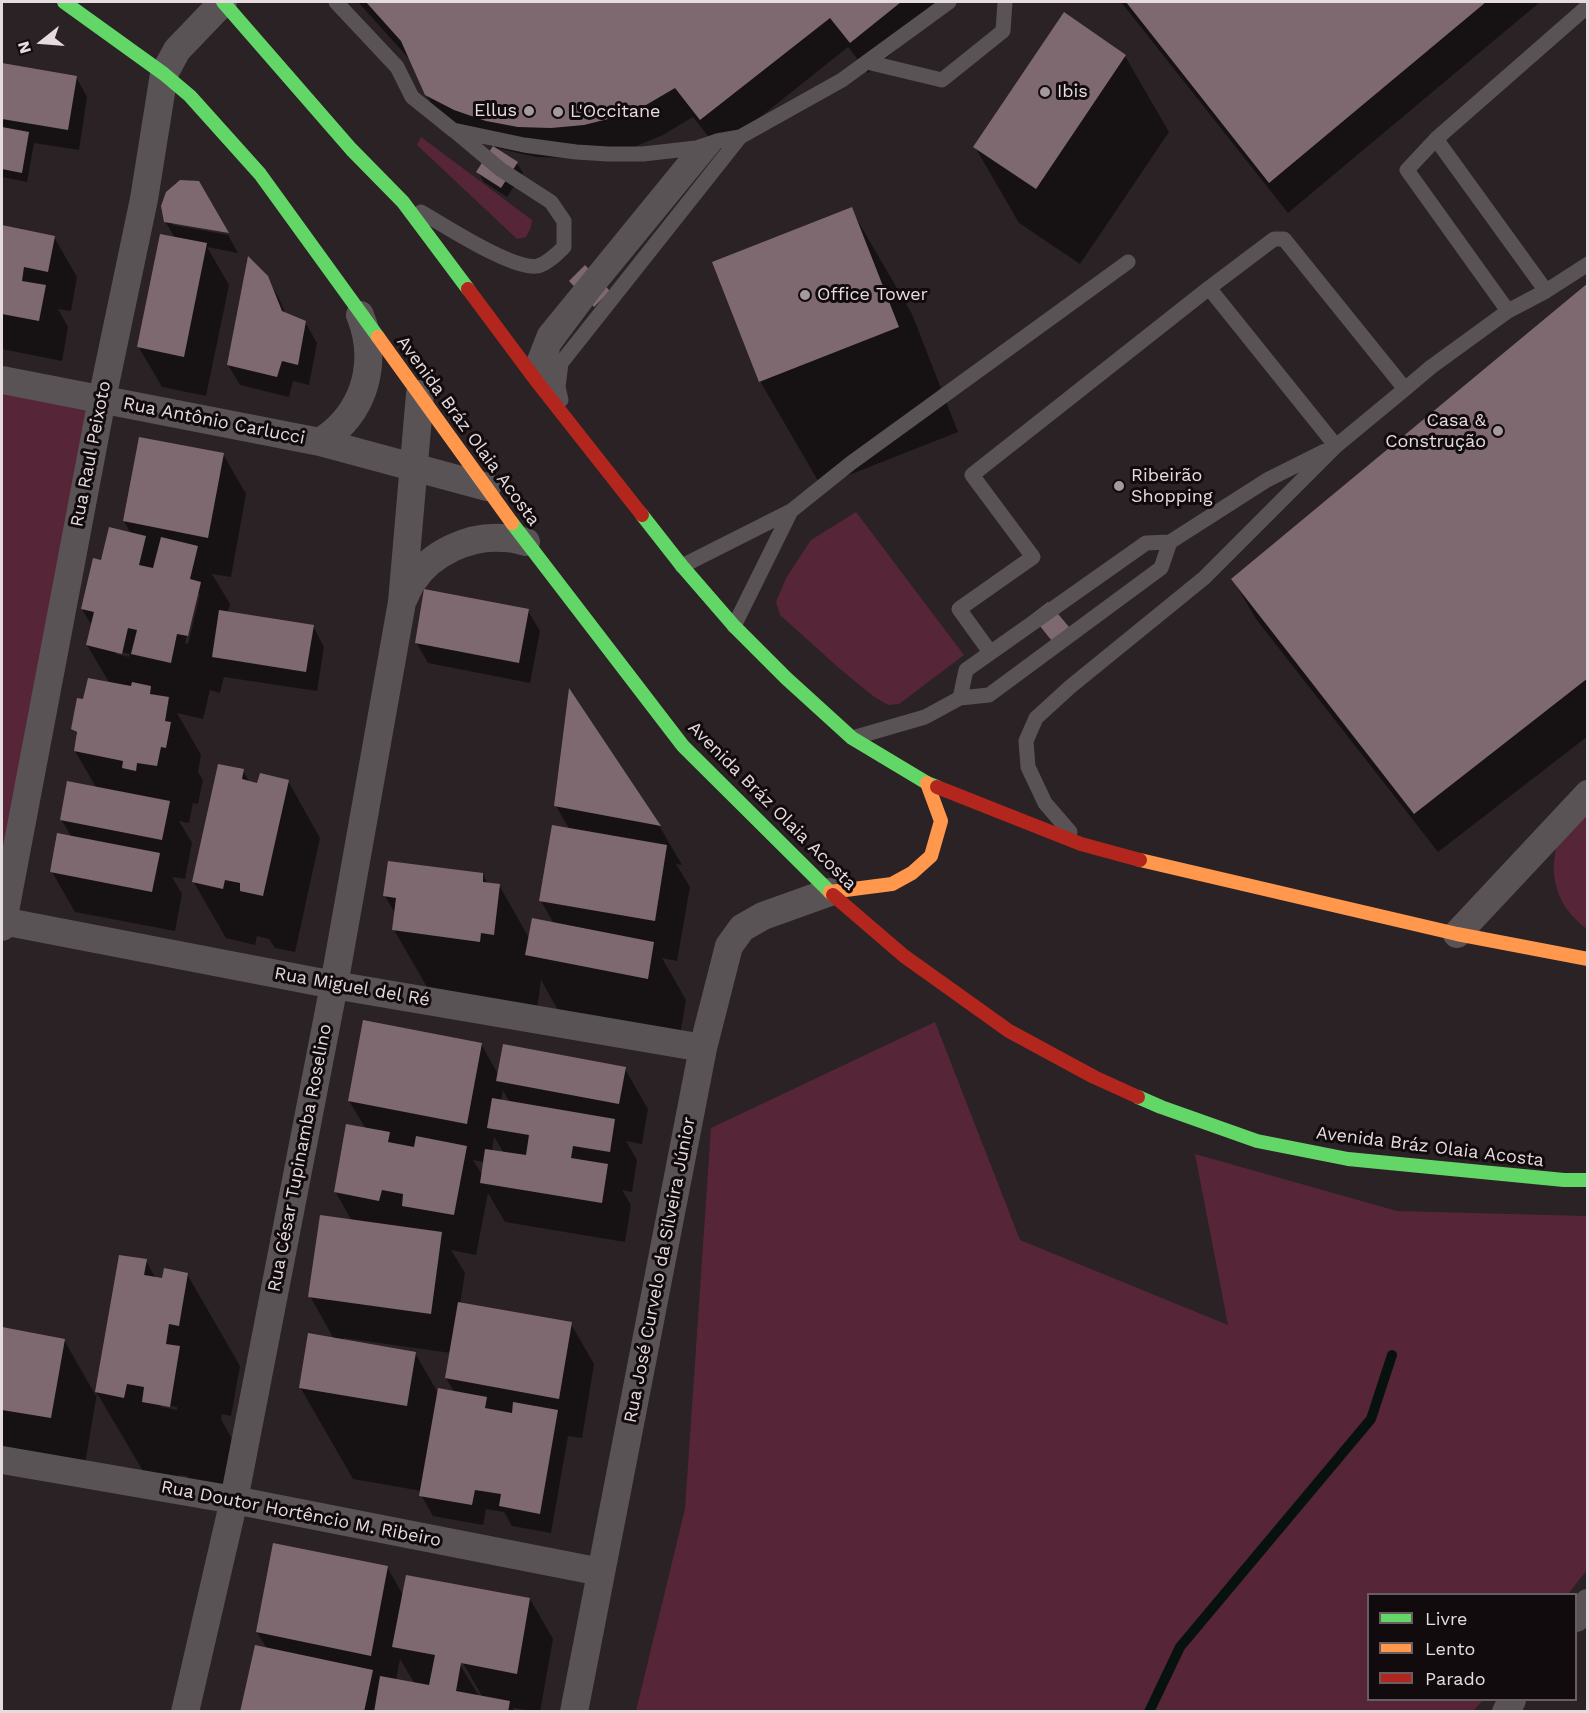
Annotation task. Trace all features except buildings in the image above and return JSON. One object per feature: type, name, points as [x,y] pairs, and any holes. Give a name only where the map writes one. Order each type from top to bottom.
[{"type":"street","name":"Avenida Bráz Olaia Acosta","points":[[64,2],[164,74],[190,96],[260,174],[526,542],[683,746],[831,892],[904,956],[1009,1031],[1095,1077],[1161,1107],[1257,1141],[1348,1159],[1564,1180],[1587,1180]]},
{"type":"street","name":"Rua Raul Peixoto","points":[[2,923],[102,399],[144,199],[164,74],[177,50],[223,2]]},
{"type":"street","points":[[223,2],[351,149],[403,202],[567,421],[682,566],[734,626],[786,678],[852,738],[927,783],[1081,844],[1159,865],[1457,934],[1587,959]]},
{"type":"street","name":"Rua Antônio Carlucci","points":[[320,442],[338,428],[352,411],[362,392],[368,370],[368,348],[364,326],[355,305]]},
{"type":"street","name":"Rua Antônio Carlucci","points":[[2,380],[320,442],[487,487]]},
{"type":"street","name":"Rua César Tupinamba Roselino","points":[[185,1712],[234,1500],[334,985],[402,602],[420,394]]},
{"type":"street","name":"Rua César Tupinamba Roselino","points":[[402,602],[414,580],[431,561],[453,547],[476,539],[502,537],[526,542]]},
{"type":"street","points":[[831,892],[892,884],[912,873],[931,856],[941,821],[927,783]]},
{"type":"street","points":[[1457,934],[1587,794]]},
{"type":"street","name":"Rua José Curvelo da Silveira Júnior","points":[[574,1712],[703,1048],[729,946],[742,928],[763,915],[831,892]]},
{"type":"street","name":"Rua Miguel del Ré","points":[[2,923],[334,985],[703,1048]]},
{"type":"street","name":"Rua Doutor Hortêncio M. Ribeiro","points":[[2,1460],[234,1500],[601,1572]]},
{"type":"street","points":[[1577,1615],[1587,1603]]},
{"type":"lane","points":[[336,2],[397,68],[412,97],[500,169],[551,202],[564,221],[564,247],[554,258],[538,266],[525,265],[504,258],[403,202]]},
{"type":"lane","points":[[453,130],[524,145],[576,152],[643,154],[696,148],[740,137],[842,80],[949,2]]},
{"type":"lane","points":[[867,62],[942,80],[1003,31],[1005,2]]},
{"type":"lane","points":[[1508,311],[1407,170],[1436,139],[1587,6]]},
{"type":"lane","points":[[567,421],[558,387],[561,363],[740,137]]},
{"type":"lane","points":[[1436,139],[1546,291]]},
{"type":"lane","points":[[551,400],[545,381],[553,346],[594,291],[717,141]]},
{"type":"lane","points":[[538,383],[534,361],[545,333],[696,148]]},
{"type":"lane","points":[[990,652],[959,609],[1034,557],[972,475],[1274,239],[1284,239],[1405,389]]},
{"type":"lane","points":[[682,566],[791,511],[851,463],[1128,262]]},
{"type":"lane","points":[[1081,844],[1044,803],[1028,767],[1026,741],[1036,718],[1070,687],[1204,578],[1336,446],[1431,367],[1508,311],[1546,291],[1587,264]]},
{"type":"lane","points":[[1209,288],[1336,446]]},
{"type":"lane","points":[[960,698],[966,670],[1146,543],[1170,542],[1267,480],[1336,446]]},
{"type":"lane","points":[[734,626],[791,511]]},
{"type":"lane","points":[[852,738],[925,717],[960,698],[989,695],[1161,568],[1170,542]]},
{"type":"shaded area","points":[[421,137],[532,220],[526,237],[517,239],[417,145]]},
{"type":"shaded area","points":[[2,380],[102,399],[2,921]]},
{"type":"shaded area","points":[[856,512],[964,655],[899,704],[888,705],[840,669],[780,615],[776,602],[786,578],[811,540]]},
{"type":"shaded area","points":[[1587,808],[1587,929],[1572,916],[1562,900],[1555,882],[1554,862],[1558,844]]},
{"type":"shaded area","points":[[935,1022],[1020,1240],[1228,1325],[1195,1154],[1397,1211],[1587,1216],[1587,1570],[1569,1593],[1367,1593],[1367,1701],[1482,1701],[1473,1711],[636,1711],[685,1509],[711,1128]]},
{"type":"waterway","points":[[1149,1712],[1180,1647],[1371,1419],[1392,1355]]},
{"type":"traffic: fast","points":[[64,2],[164,74],[190,96],[260,174],[378,337]]},
{"type":"traffic: fast","points":[[223,2],[351,149],[403,202],[468,289]]},
{"type":"traffic: fast","points":[[642,515],[734,626],[786,678],[852,738],[937,787]]},
{"type":"traffic: fast","points":[[512,523],[683,746],[833,895]]},
{"type":"traffic: fast","points":[[1138,1097],[1257,1141],[1348,1159],[1564,1180],[1588,1180]]},
{"type":"traffic: slow","points":[[378,337],[512,523]]},
{"type":"traffic: slow","points":[[830,892],[892,884],[912,873],[931,856],[941,821],[927,783]]},
{"type":"traffic: slow","points":[[1140,860],[1457,934],[1588,959]]},
{"type":"traffic: jam","points":[[468,289],[538,383],[642,515]]},
{"type":"traffic: jam","points":[[937,787],[1081,844],[1140,860]]},
{"type":"traffic: jam","points":[[833,895],[904,956],[1009,1031],[1094,1077],[1138,1097]]},
{"type":"place","name":"Ibis","points":[[1045,92]]},
{"type":"place","name":"Ellus","points":[[529,111]]},
{"type":"place","name":"L'Occitane","points":[[558,112]]},
{"type":"place","name":"Office Tower","points":[[805,295]]},
{"type":"place","name":"Casa & Construção","points":[[1498,431]]},
{"type":"place","name":"Ribeirão Shopping","points":[[1119,486]]}]
